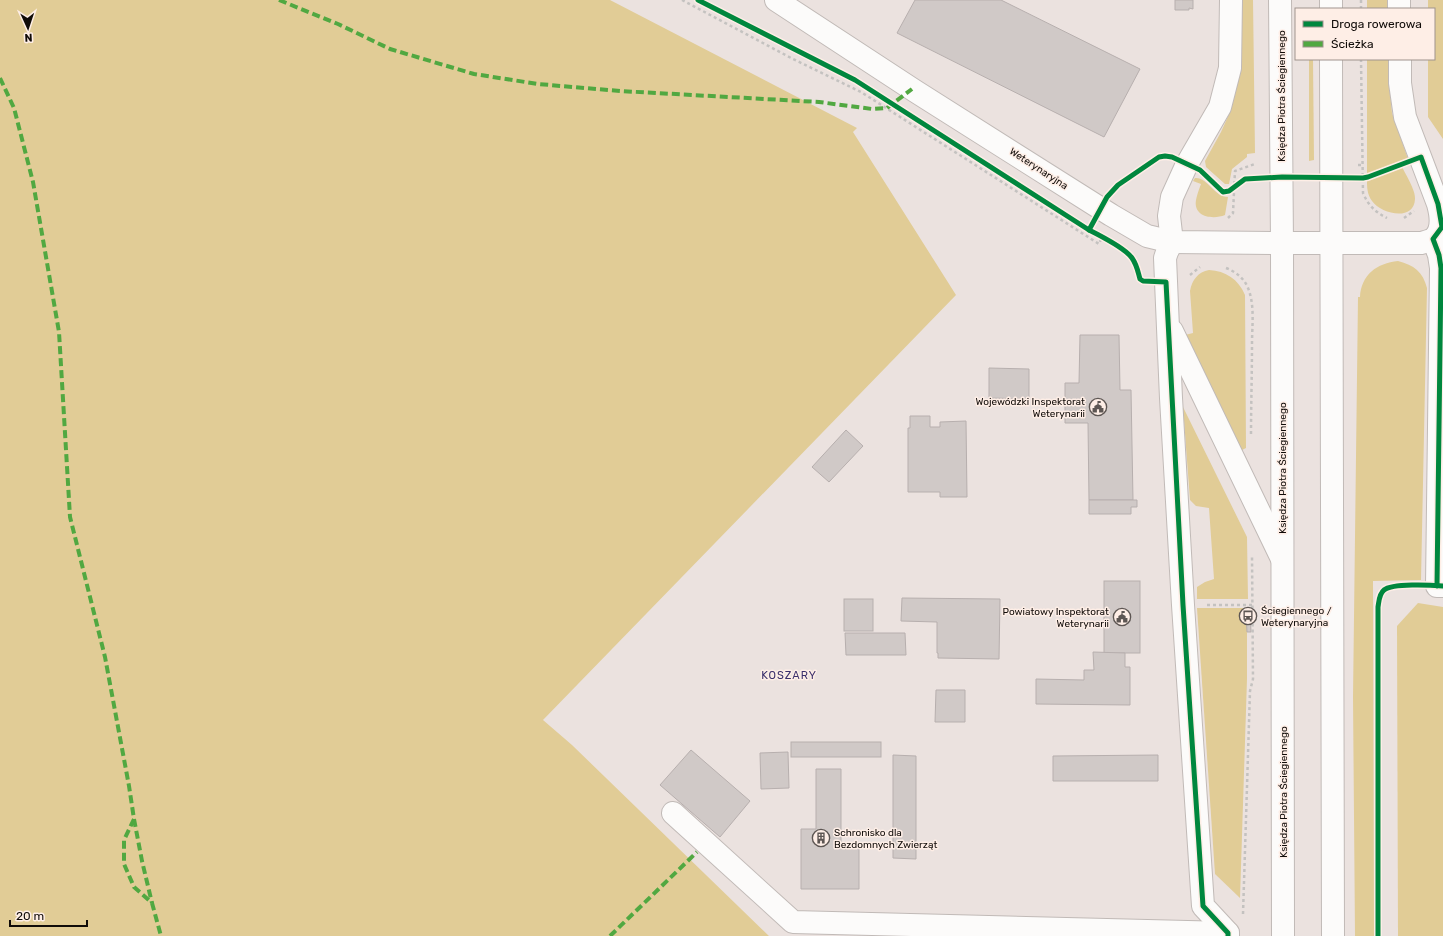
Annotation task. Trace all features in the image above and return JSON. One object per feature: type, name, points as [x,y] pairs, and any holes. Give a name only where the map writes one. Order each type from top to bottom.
[{"type":"main road","name":"Weterynaryjna","points":[[776,0],[922,95],[1147,236],[1172,242],[1282,244],[1421,243],[1433,239]]},
{"type":"main road","points":[[1228,935],[1203,906],[1183,605],[1165,258],[1172,242],[1169,216],[1172,196],[1186,164],[1220,107],[1230,68],[1231,0]]},
{"type":"main road","name":"Księdza Piotra Ściegiennego","points":[[1280,0],[1282,244],[1283,936]]},
{"type":"main road","points":[[1331,60],[1333,936]]},
{"type":"main road","points":[[1400,60],[1400,82],[1405,117],[1438,204],[1442,226],[1433,239],[1439,254],[1441,268],[1437,586],[1443,586]]},
{"type":"main road","points":[[1168,322],[1282,559]]},
{"type":"main road","points":[[673,813],[793,922],[1228,935]]},
{"type":"path","points":[[682,0],[792,59],[861,92],[1099,244],[1104,236],[1089,230],[1102,209]]},
{"type":"path","points":[[1361,60],[1362,165],[1365,177],[1363,192],[1367,202],[1374,211],[1388,218],[1392,218]]},
{"type":"path","points":[[1224,220],[1233,213],[1236,171],[1255,164]]},
{"type":"path","points":[[1331,177],[1365,177]]},
{"type":"path","points":[[1229,190],[1240,183]]},
{"type":"path","points":[[1401,218],[1409,215],[1416,209]]},
{"type":"path","points":[[1188,278],[1200,267],[1204,266]]},
{"type":"path","points":[[1224,267],[1234,271],[1242,278],[1248,286],[1251,296],[1251,438]]},
{"type":"path","points":[[1244,918],[1250,691],[1253,679],[1252,549]]},
{"type":"path","points":[[1205,605],[1252,605]]},
{"type":"shaded area","points":[[0,0],[610,0],[857,128],[853,132],[956,295],[543,720],[572,745],[769,936],[0,936]]},
{"type":"shaded area","points":[[1239,0],[1253,0],[1255,153],[1247,154],[1247,157],[1232,169],[1229,184],[1225,184],[1206,167],[1205,161],[1230,112]]},
{"type":"shaded area","points":[[1367,0],[1389,0],[1389,8],[1367,8]]},
{"type":"shaded area","points":[[1428,0],[1443,0],[1443,139],[1428,117],[1428,60],[1435,60],[1435,8],[1428,8]]},
{"type":"shaded area","points":[[1309,60],[1313,60],[1314,160],[1309,161]]},
{"type":"shaded area","points":[[1367,60],[1389,60],[1389,82],[1392,113],[1408,159],[1367,174]]},
{"type":"shaded area","points":[[1402,167],[1414,192],[1415,199],[1413,206],[1409,211],[1396,214],[1376,206],[1368,193],[1367,180]]},
{"type":"shaded area","points":[[1195,178],[1204,181],[1219,194],[1228,197],[1225,215],[1210,217],[1201,214],[1196,206],[1196,200],[1201,184],[1193,181]]},
{"type":"shaded area","points":[[1398,261],[1417,270],[1423,278],[1427,288],[1421,580],[1373,581],[1374,936],[1355,936],[1353,697],[1358,297],[1360,297],[1363,282],[1377,267],[1390,262]]},
{"type":"shaded area","points":[[1209,270],[1221,272],[1231,277],[1239,284],[1245,295],[1246,448],[1242,450],[1185,335],[1193,333],[1190,291],[1192,283],[1196,277]]},
{"type":"shaded area","points":[[1183,407],[1247,537],[1248,599],[1197,599],[1197,587],[1214,579],[1209,508],[1196,506],[1190,500]]},
{"type":"shaded area","points":[[1418,603],[1443,607],[1443,936],[1398,936],[1397,626]]},
{"type":"shaded area","points":[[1197,608],[1247,608],[1247,679],[1240,898],[1215,874]]},
{"type":"building","points":[[915,0],[1001,0],[1140,69],[1104,137],[897,33]]},
{"type":"building","points":[[1175,0],[1193,0],[1193,9],[1189,8],[1189,10],[1175,10]]},
{"type":"building","name":"Wojewódzki Inspektorat Weterynarii","points":[[1080,335],[1119,335],[1120,390],[1131,390],[1133,500],[1089,500],[1088,423],[1065,423],[1065,383],[1079,383]]},
{"type":"building","points":[[989,368],[1029,369],[1029,399],[989,398]]},
{"type":"building","points":[[910,416],[930,416],[930,427],[940,427],[940,422],[966,421],[967,497],[940,497],[940,492],[908,492],[908,428],[910,428]]},
{"type":"building","points":[[846,430],[863,446],[829,482],[812,467]]},
{"type":"building","points":[[1089,500],[1137,500],[1137,507],[1131,507],[1131,514],[1089,514]]},
{"type":"building","name":"Powiatowy Inspektorat Weterynarii","points":[[1104,581],[1140,581],[1140,653],[1104,653]]},
{"type":"building","points":[[902,598],[1000,599],[999,659],[938,658],[937,622],[901,621]]},
{"type":"building","points":[[844,599],[873,599],[873,631],[844,631]]},
{"type":"building","points":[[1246,611],[1250,611],[1251,632],[1247,632]]},
{"type":"building","points":[[845,633],[905,633],[906,655],[846,655]]},
{"type":"building","points":[[1093,652],[1125,653],[1125,667],[1130,667],[1130,705],[1036,704],[1036,679],[1084,680],[1084,670],[1094,670]]},
{"type":"building","points":[[936,690],[965,690],[965,722],[935,722]]},
{"type":"building","points":[[791,742],[881,742],[881,757],[791,757]]},
{"type":"building","points":[[691,750],[750,801],[720,837],[660,785]]},
{"type":"building","points":[[788,752],[789,788],[761,789],[760,753]]},
{"type":"building","points":[[893,755],[916,756],[916,859],[893,858]]},
{"type":"building","points":[[1158,755],[1158,781],[1053,781],[1053,756]]},
{"type":"building","name":"Schronisko dla Bezdomnych Zwierząt","points":[[816,769],[841,769],[841,848],[859,847],[859,889],[801,889],[801,829],[816,829]]},
{"type":"marked path","points":[[279,0],[338,24],[390,49],[474,74],[538,84],[620,91],[819,102],[872,109],[887,108],[912,89]]},
{"type":"marked path","points":[[0,78],[14,108],[33,182],[59,332],[70,517],[105,657],[134,819],[124,840],[124,864],[134,887],[152,903],[161,936]]},
{"type":"marked path","points":[[134,819],[152,903]]},
{"type":"marked path","points":[[610,936],[697,852]]},
{"type":"cycle path","points":[[698,0],[855,80],[1089,230],[1118,246],[1132,258],[1140,279],[1143,281],[1166,282],[1183,605],[1203,906],[1228,933],[1228,936]]},
{"type":"cycle path","points":[[1089,230],[1107,197],[1118,185],[1159,157],[1172,157],[1200,170],[1223,192],[1229,191],[1245,179],[1282,177],[1363,178],[1421,157],[1438,204],[1442,227],[1433,239],[1439,255],[1441,268],[1437,586]]},
{"type":"cycle path","points":[[1378,936],[1379,600],[1384,590],[1395,586],[1443,586]]},
{"type":"place","name":"Wojewódzki Inspektorat Weterynarii","points":[[1098,407]]},
{"type":"place","name":"Ściegiennego / Weterynaryjna","points":[[1248,616]]},
{"type":"place","name":"Powiatowy Inspektorat Weterynarii","points":[[1122,617]]},
{"type":"place","name":"Schronisko dla Bezdomnych Zwierząt","points":[[821,838]]},
{"type":"district","name":"KOSZARY","points":[[789,675]]}]
